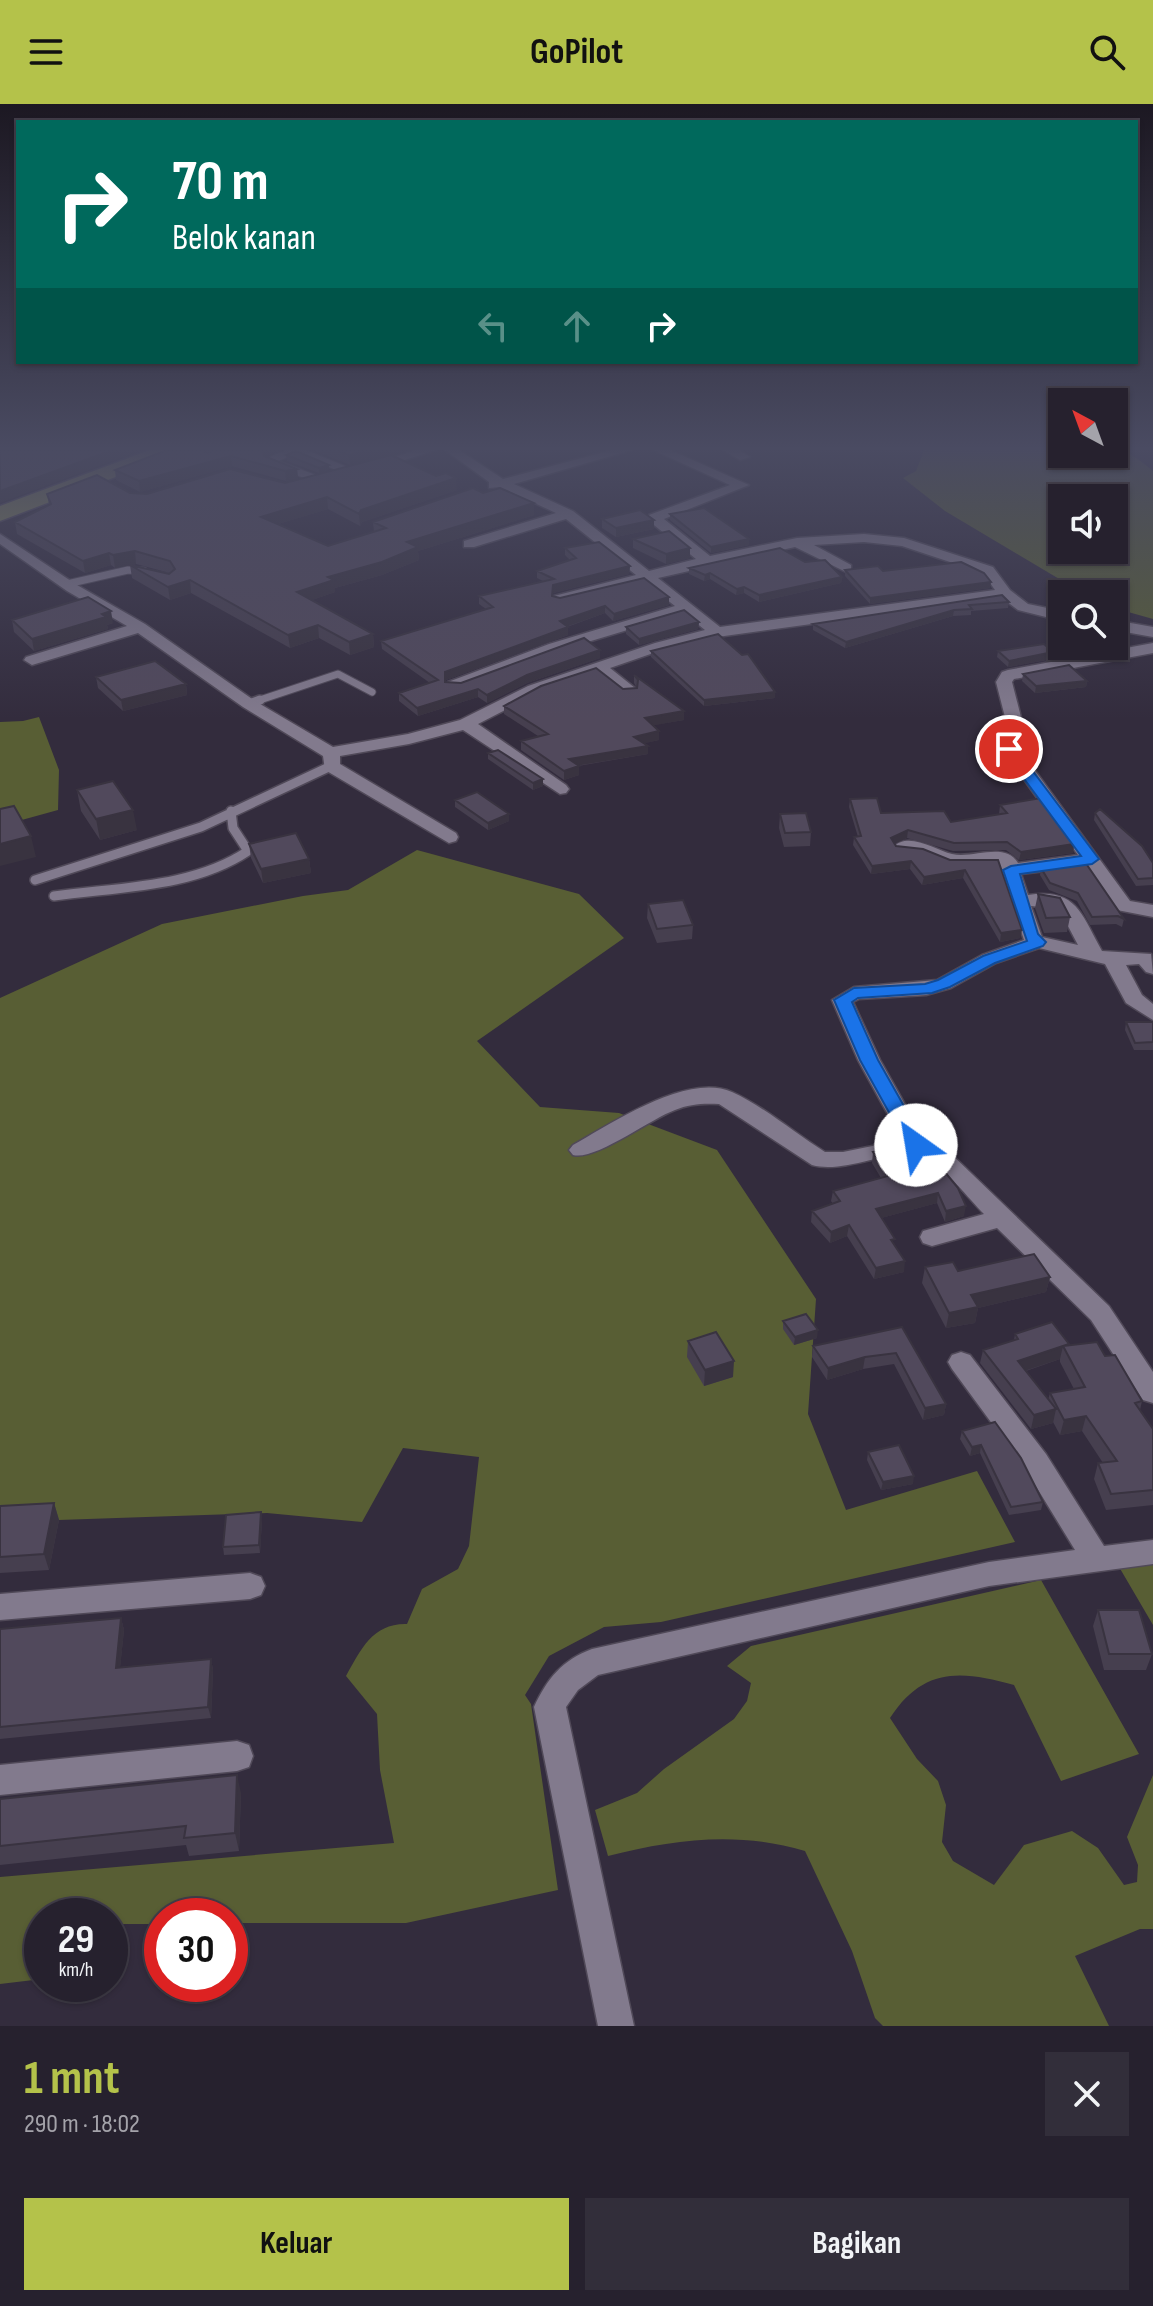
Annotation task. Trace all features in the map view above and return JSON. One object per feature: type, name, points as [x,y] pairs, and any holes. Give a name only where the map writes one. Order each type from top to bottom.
[{"type":"street","points":[[2,540],[67,584],[140,627],[331,760],[449,837]]},
{"type":"street","points":[[469,544],[483,540]]},
{"type":"street","points":[[611,540],[684,608],[717,632]]},
{"type":"street","points":[[672,540],[707,561]]},
{"type":"street","points":[[559,599],[707,561],[797,542],[836,540]]},
{"type":"street","points":[[881,540],[904,542],[988,570],[1005,593],[1031,609],[1048,613]]},
{"type":"street","points":[[797,542],[846,568]]},
{"type":"street","points":[[331,760],[466,724],[534,689],[660,646],[717,632],[1005,593]]},
{"type":"street","points":[[454,685],[583,637],[684,608]]},
{"type":"street","points":[[32,660],[140,627]]},
{"type":"street","points":[[1128,628],[1153,632]]},
{"type":"street","points":[[1153,648],[1004,678],[1014,721],[1003,739],[1124,906],[1153,911]]},
{"type":"street","points":[[598,667],[629,691]]},
{"type":"street","points":[[466,724],[560,789]]},
{"type":"street","points":[[902,847],[927,849],[950,860],[996,856],[1008,862],[1030,935],[1037,942]]},
{"type":"street","points":[[1011,870],[1092,859]]},
{"type":"street","points":[[1020,900],[1048,899],[1067,906],[1093,954]]},
{"type":"street","points":[[916,1145],[876,1074],[842,1000],[854,993],[906,992],[935,987],[989,959],[1037,942],[1113,960],[1139,957],[1150,962],[1153,968]]},
{"type":"street","points":[[1113,960],[1133,999],[1153,1014]]},
{"type":"street","points":[[581,1150],[668,1104],[706,1094],[724,1097],[820,1160],[843,1160],[916,1145],[938,1154],[1100,1313],[1153,1393]]},
{"type":"street","points":[[932,1237],[1002,1218]]},
{"type":"street","points":[[961,1362],[1036,1462],[1097,1560]]},
{"type":"street","points":[[616,2026],[550,1707],[557,1691],[576,1670],[592,1663],[989,1574],[1153,1552]]},
{"type":"street","points":[[0,1607],[250,1586]]},
{"type":"street","points":[[0,1780],[237,1756]]},
{"type":"lane","points":[[67,584],[128,570],[152,572]]},
{"type":"lane","points":[[249,704],[327,675],[343,676],[372,692]]},
{"type":"lane","points":[[35,880],[201,827],[331,760]]},
{"type":"lane","points":[[54,896],[131,886],[198,872],[242,857],[248,851],[233,828],[231,811]]},
{"type":"green space","points":[[993,540],[1048,540],[1048,564],[1128,564],[1128,540],[1153,540],[1153,619],[1128,612],[1128,580],[1061,580]]},
{"type":"green space","points":[[39,717],[59,770],[58,810],[0,826],[0,722]]},
{"type":"green space","points":[[417,850],[579,894],[624,938],[477,1041],[540,1107],[619,1113],[717,1150],[816,1299],[808,1414],[846,1510],[977,1471],[1015,1542],[661,1622],[604,1627],[549,1656],[525,1695],[531,1704],[558,1890],[406,1923],[248,1923],[248,1898],[144,1898],[144,1924],[128,1924],[128,1898],[24,1898],[24,1981],[0,1984],[0,1877],[394,1843],[380,1770],[377,1714],[346,1676],[363,1647],[377,1633],[395,1625],[407,1624],[422,1589],[458,1569],[469,1546],[479,1457],[403,1448],[362,1522],[267,1513],[0,1522],[0,998],[162,924],[348,890]]},
{"type":"green space","points":[[1153,1555],[1153,1625],[1115,1560]]},
{"type":"green space","points":[[1041,1580],[1139,1754],[1061,1781],[1014,1685],[977,1677],[960,1675],[930,1681],[903,1701],[890,1718],[917,1759],[938,1781],[946,1805],[942,1842],[953,1861],[994,1885],[1024,1845],[1072,1831],[1098,1848],[1124,1885],[1137,1882],[1138,1865],[1127,1837],[1153,1775],[1153,1929],[1140,1929],[1075,1956],[1109,2026],[883,2026],[875,2018],[852,1951],[805,1851],[731,1839],[658,1845],[608,1856],[595,1810],[637,1793],[664,1769],[734,1719],[747,1701],[751,1683],[727,1666],[751,1646]]},
{"type":"building","points":[[46,540],[313,540],[328,546],[348,540],[415,540],[407,542],[418,547],[382,562],[328,577],[334,580],[297,592],[373,634],[349,642],[318,625],[288,635],[190,580],[168,587],[130,565],[169,574],[175,569],[170,561],[135,551],[109,553],[83,561]]},
{"type":"building","points":[[635,540],[680,540],[690,548],[666,554]]},
{"type":"building","points":[[702,540],[746,540],[711,547]]},
{"type":"building","points":[[599,542],[630,566],[553,585],[552,596],[560,598],[644,578],[669,597],[614,614],[605,606],[560,621],[568,627],[445,672],[445,682],[461,683],[584,638],[600,650],[527,675],[487,695],[478,689],[417,708],[399,693],[438,680],[381,641],[493,607],[479,596],[554,579],[537,571],[576,558],[565,548]]},
{"type":"building","points":[[780,548],[805,562],[825,560],[842,577],[759,595],[744,587],[737,589],[710,573],[705,575],[689,568]]},
{"type":"building","points":[[961,562],[984,573],[991,582],[870,598],[845,570],[878,566],[883,571]]},
{"type":"building","points":[[1002,595],[1009,602],[969,605],[972,609],[954,610],[846,642],[813,624]]},
{"type":"building","points":[[88,597],[111,611],[102,614],[106,617],[32,639],[12,620]]},
{"type":"building","points":[[684,610],[699,622],[639,639],[626,627]]},
{"type":"building","points":[[718,634],[742,655],[748,654],[775,692],[704,700],[651,651]]},
{"type":"building","points":[[1044,644],[1048,648],[1048,653],[1009,661],[998,651]]},
{"type":"building","points":[[155,661],[186,684],[121,700],[96,677]]},
{"type":"building","points":[[1069,665],[1087,681],[1036,686],[1023,674]]},
{"type":"building","points":[[596,668],[623,689],[637,688],[638,680],[634,675],[684,711],[645,718],[659,731],[634,737],[648,746],[569,759],[579,766],[564,771],[521,741],[548,734],[504,706],[541,686]]},
{"type":"building","points":[[498,750],[543,779],[533,783],[488,753]]},
{"type":"building","points":[[113,781],[133,810],[96,819],[77,790]]},
{"type":"building","points":[[477,792],[509,814],[488,823],[455,800]]},
{"type":"building","points":[[877,798],[881,813],[944,811],[951,822],[1007,813],[1000,805],[1041,798],[1074,844],[1021,852],[1007,842],[954,843],[908,830],[891,838],[896,846],[923,849],[950,860],[998,860],[1022,930],[1001,933],[965,870],[924,877],[911,861],[872,866],[854,837],[861,836],[850,799]]},
{"type":"building","points":[[14,806],[31,836],[0,844],[0,809]]},
{"type":"building","points":[[1100,809],[1142,846],[1153,863],[1153,878],[1138,879],[1095,813]]},
{"type":"building","points":[[806,813],[811,832],[785,833],[780,814]]},
{"type":"building","points":[[296,833],[309,859],[261,869],[249,844]]},
{"type":"building","points":[[1085,862],[1124,919],[1118,916],[1092,917],[1078,893],[1050,883],[1041,868]]},
{"type":"building","points":[[1038,894],[1060,898],[1070,917],[1046,918]]},
{"type":"building","points":[[683,900],[693,925],[657,929],[648,904]]},
{"type":"building","points":[[1126,1022],[1153,1022],[1153,1042],[1135,1043]]},
{"type":"building","points":[[903,1147],[918,1171],[928,1168],[919,1149],[927,1150],[958,1188],[966,1206],[946,1211],[938,1193],[876,1209],[905,1261],[876,1268],[849,1225],[831,1232],[812,1211],[840,1201],[833,1191],[888,1176],[873,1152]]},
{"type":"building","points":[[1034,1254],[1050,1277],[971,1295],[978,1307],[949,1313],[925,1267],[953,1262],[958,1271]]},
{"type":"building","points":[[806,1314],[818,1330],[795,1337],[783,1321]]},
{"type":"building","points":[[1052,1322],[1069,1344],[1018,1361],[1056,1409],[1034,1415],[983,1350],[1018,1339],[1015,1334]]},
{"type":"building","points":[[902,1327],[946,1404],[925,1408],[896,1353],[865,1357],[828,1368],[813,1346]]},
{"type":"building","points":[[716,1332],[734,1361],[705,1370],[688,1341]]},
{"type":"building","points":[[1097,1342],[1105,1356],[1115,1355],[1142,1401],[1135,1403],[1153,1429],[1153,1490],[1111,1494],[1098,1463],[1117,1461],[1086,1416],[1064,1420],[1050,1393],[1085,1387],[1063,1346]]},
{"type":"building","points":[[995,1422],[1021,1458],[1043,1502],[1011,1507],[981,1445],[972,1447],[962,1431]]},
{"type":"building","points":[[899,1445],[914,1476],[883,1482],[868,1452]]},
{"type":"building","points":[[54,1503],[44,1554],[0,1557],[0,1506]]},
{"type":"building","points":[[261,1512],[259,1545],[223,1547],[226,1515]]},
{"type":"building","points":[[1098,1610],[1139,1610],[1152,1654],[1109,1654]]},
{"type":"building","points":[[121,1618],[116,1668],[211,1659],[208,1707],[0,1727],[0,1629]]},
{"type":"building","points":[[237,1775],[235,1833],[184,1838],[186,1826],[0,1846],[0,1799]]},
{"type":"route","points":[[916,1145],[896,1113],[842,1000],[854,993],[906,992],[944,984],[989,959],[1037,942],[1030,935],[1011,870],[1092,859],[1009,749]]}]
